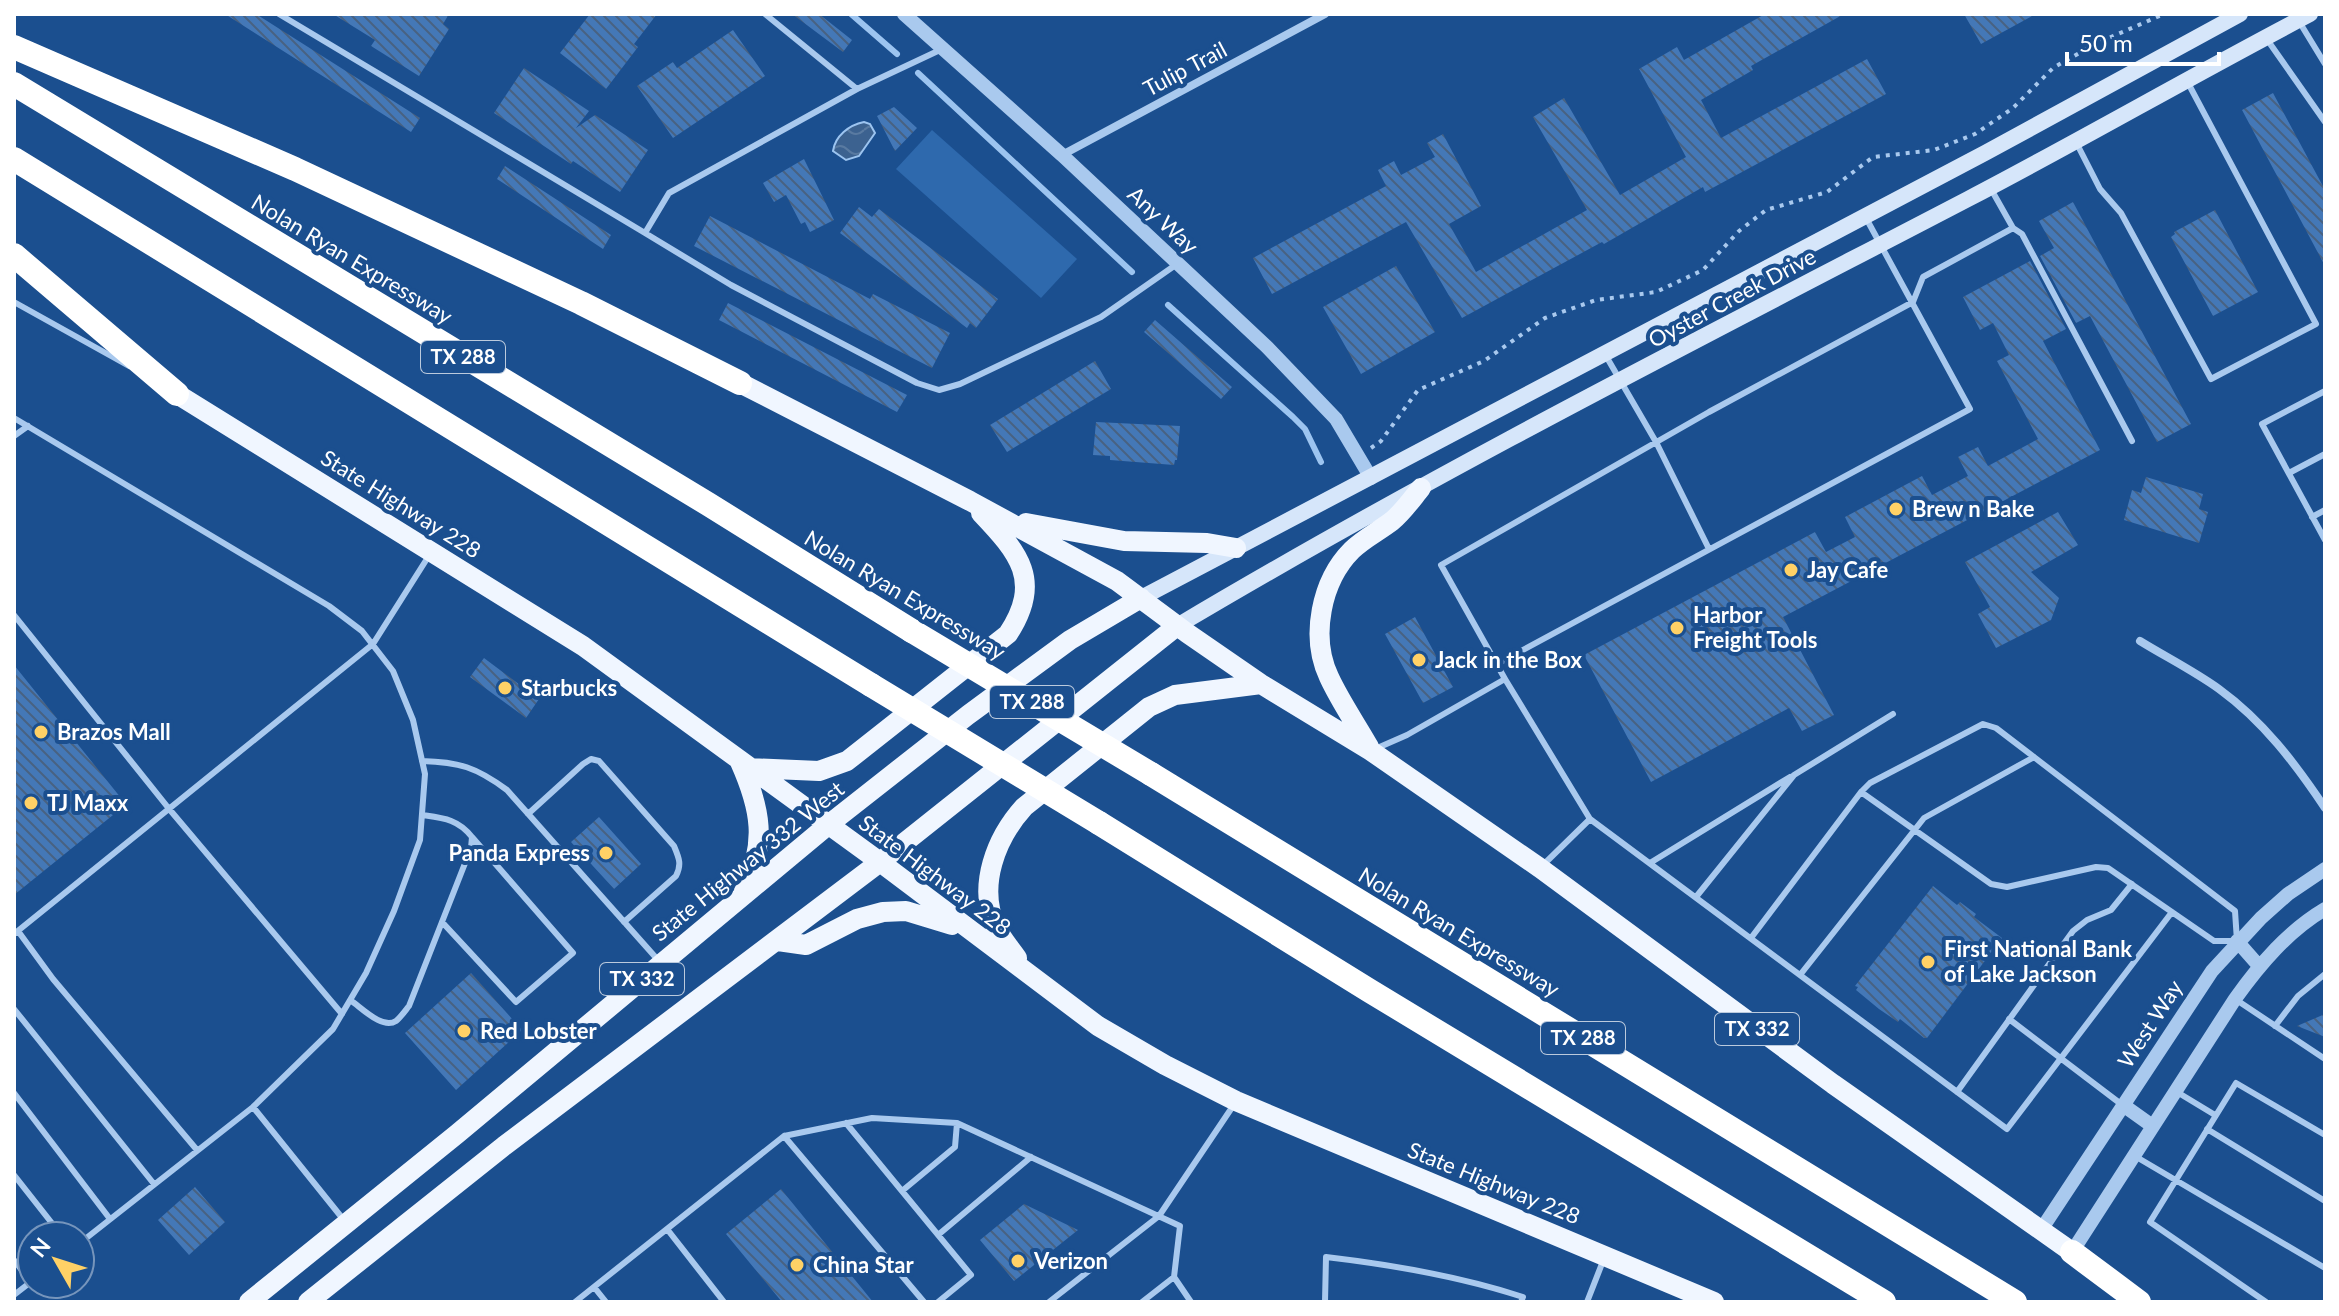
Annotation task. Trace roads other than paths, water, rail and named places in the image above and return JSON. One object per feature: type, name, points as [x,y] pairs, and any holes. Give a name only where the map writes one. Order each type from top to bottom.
[{"type":"highway","points":[[14,47],[295,169],[581,303],[740,383]]},
{"type":"highway","name":"Nolan Ryan Expressway","points":[[14,84],[2015,1302]]},
{"type":"highway","name":"TX 288","points":[[14,159],[1370,991],[1884,1302]]},
{"type":"highway","points":[[14,255],[177,394]]},
{"type":"highway","points":[[2072,1252],[2139,1302]]},
{"type":"main road","name":"Oyster Creek Drive","points":[[1141,598],[2240,14]]},
{"type":"main road","name":"Oyster Creek Drive","points":[[1177,626],[1254,579],[1421,488],[2076,142],[2304,17]]},
{"type":"main road","points":[[740,383],[1005,519],[1117,581],[1141,598]]},
{"type":"main road","name":"State Highway 228","points":[[177,394],[583,646],[880,862],[1098,1026],[1236,1101],[1714,1302]]},
{"type":"main road","points":[[1371,751],[1328,675],[1321,646],[1321,615],[1328,586],[1343,560],[1354,548],[1395,519],[1421,488]]},
{"type":"main road","points":[[742,896],[757,855],[760,820],[745,765],[819,771],[847,761],[1008,634],[1022,607],[1024,591],[1020,562],[1012,546],[970,501]]},
{"type":"main road","points":[[1005,519],[1124,541],[1207,543],[1236,548]]},
{"type":"main road","name":"TX 332","points":[[1141,598],[1261,684],[1371,751],[1540,868],[1833,1084],[2072,1252]]},
{"type":"main road","name":"State Highway 332 West","points":[[249,1302],[828,825],[1070,640],[1141,598]]},
{"type":"main road","name":"TX 332","points":[[308,1302],[504,1146],[880,862],[1177,626]]},
{"type":"main road","points":[[1033,977],[1000,935],[989,901],[992,866],[998,844],[1009,823],[1024,807],[1149,707],[1175,695],[1261,684]]},
{"type":"main road","points":[[778,941],[806,945],[857,919],[883,912],[906,911],[967,929]]},
{"type":"main road","points":[[2072,1252],[2156,1302]]},
{"type":"street","name":"Any Way","points":[[904,14],[1062,155],[1267,347],[1336,419],[1371,478]]},
{"type":"street","name":"Tulip Trail","points":[[1062,155],[1325,14]]},
{"type":"street","points":[[2140,641],[2218,688],[2246,711],[2296,764],[2325,808]]},
{"type":"street","name":"West Way","points":[[2041,1230],[2191,1001],[2237,941],[2288,894],[2325,869]]},
{"type":"street","points":[[2072,1252],[2151,1125],[2259,966],[2294,931],[2325,909]]},
{"type":"street","points":[[2237,941],[2259,966]]},
{"type":"street","points":[[2123,1105],[2151,1125]]},
{"type":"lane","points":[[279,14],[731,285],[917,383],[939,390],[960,384],[1101,317],[1178,264]]},
{"type":"lane","points":[[765,14],[857,89]]},
{"type":"lane","points":[[2304,17],[2325,64]]},
{"type":"lane","points":[[2266,38],[2325,122]]},
{"type":"lane","points":[[645,233],[669,193],[857,89],[943,48]]},
{"type":"lane","points":[[2076,142],[2100,189],[2121,213],[2211,379],[2316,324],[2187,81]]},
{"type":"lane","points":[[1990,187],[2013,228],[2022,234],[2132,441]]},
{"type":"lane","points":[[1497,664],[1970,409],[1864,215]]},
{"type":"lane","points":[[2013,228],[1923,277],[1913,302],[1656,442],[1441,565],[1505,679],[1590,819],[2007,1129],[2172,912]]},
{"type":"lane","points":[[14,302],[177,394]]},
{"type":"lane","points":[[1604,353],[1656,442],[1709,549]]},
{"type":"lane","points":[[2325,391],[2262,424],[2325,540]]},
{"type":"lane","points":[[14,418],[329,606],[362,631],[393,671],[413,720],[425,774],[420,840],[394,911],[366,973],[333,1029],[253,1107],[96,1230]]},
{"type":"lane","points":[[14,436],[28,426]]},
{"type":"lane","points":[[2289,473],[2325,454]]},
{"type":"lane","points":[[2312,517],[2325,510]]},
{"type":"lane","points":[[197,1150],[16,933],[373,644],[432,551]]},
{"type":"lane","points":[[14,615],[170,810],[342,1014]]},
{"type":"lane","points":[[1371,751],[1407,735],[1505,679]]},
{"type":"lane","points":[[1650,863],[1893,714]]},
{"type":"lane","points":[[1751,938],[1861,792],[1870,783],[1972,727],[1983,724],[1996,728],[2235,911],[2237,941],[2214,941],[2108,868],[2096,867],[2007,887],[1991,884],[1861,792]]},
{"type":"lane","points":[[1800,975],[1924,818],[2034,757]]},
{"type":"lane","points":[[528,814],[583,764],[591,759],[599,761],[674,846],[681,867],[676,876],[624,922]]},
{"type":"lane","points":[[422,761],[454,762],[479,771],[507,790],[660,963]]},
{"type":"lane","points":[[1696,897],[1794,775]]},
{"type":"lane","points":[[422,815],[450,819],[464,826],[573,953],[516,1002],[442,922]]},
{"type":"lane","points":[[1540,868],[1590,819]]},
{"type":"lane","points":[[350,1000],[388,1023],[396,1021],[409,1006],[471,848],[472,837]]},
{"type":"lane","points":[[1957,1092],[2073,931],[2087,920],[2111,910],[2132,884]]},
{"type":"lane","points":[[2275,1026],[2298,996],[2325,974]]},
{"type":"lane","points":[[2235,999],[2325,1059]]},
{"type":"lane","points":[[14,1009],[154,1184]]},
{"type":"lane","points":[[2009,1019],[2123,1105]]},
{"type":"lane","points":[[2266,1302],[2150,1222],[2236,1083],[2325,1135]]},
{"type":"lane","points":[[2174,1090],[2215,1115]]},
{"type":"lane","points":[[14,1093],[110,1219]]},
{"type":"lane","points":[[1049,1302],[1159,1216],[1236,1101]]},
{"type":"lane","points":[[253,1107],[347,1224]]},
{"type":"lane","points":[[575,1302],[784,1136],[872,1118],[957,1123],[1180,1226],[1174,1277],[1191,1302]]},
{"type":"lane","points":[[846,1123],[971,1275],[938,1302]]},
{"type":"lane","points":[[902,1191],[955,1147],[957,1123]]},
{"type":"lane","points":[[2207,1129],[2325,1201]]},
{"type":"lane","points":[[784,1136],[924,1302]]},
{"type":"lane","points":[[2133,1155],[2325,1268]]},
{"type":"lane","points":[[938,1235],[1031,1157]]},
{"type":"lane","points":[[14,1175],[49,1220]]},
{"type":"lane","points":[[667,1229],[724,1302]]},
{"type":"lane","points":[[1587,1302],[1605,1255]]},
{"type":"lane","points":[[1325,1302],[1326,1257],[1471,1280],[1523,1297],[1521,1302]]},
{"type":"lane","points":[[1142,1302],[1174,1277]]},
{"type":"lane","points":[[594,1287],[606,1302]]},
{"type":"water","points":[[864,122],[870,124],[875,133],[859,156],[846,160],[833,151],[844,132]]},
{"type":"waterway","points":[[851,14],[897,54]]},
{"type":"waterway","points":[[918,73],[1132,272]]},
{"type":"waterway","points":[[1168,305],[1305,429],[1321,462]]},
{"type":"place","name":"Brew n Bake","points":[[1896,509]]},
{"type":"place","name":"Jay Cafe","points":[[1791,570]]},
{"type":"place","name":"Harbor Freight Tools","points":[[1677,628]]},
{"type":"place","name":"Jack in the Box","points":[[1419,660]]},
{"type":"place","name":"Starbucks","points":[[505,688]]},
{"type":"place","name":"Brazos Mall","points":[[41,732]]},
{"type":"place","name":"TJ Maxx","points":[[31,803]]},
{"type":"place","name":"Panda Express","points":[[606,853]]},
{"type":"place","name":"First National Bank of Lake Jackson","points":[[1928,962]]},
{"type":"place","name":"Red Lobster","points":[[464,1031]]},
{"type":"place","name":"Verizon","points":[[1018,1261]]},
{"type":"place","name":"China Star","points":[[797,1265]]}]
